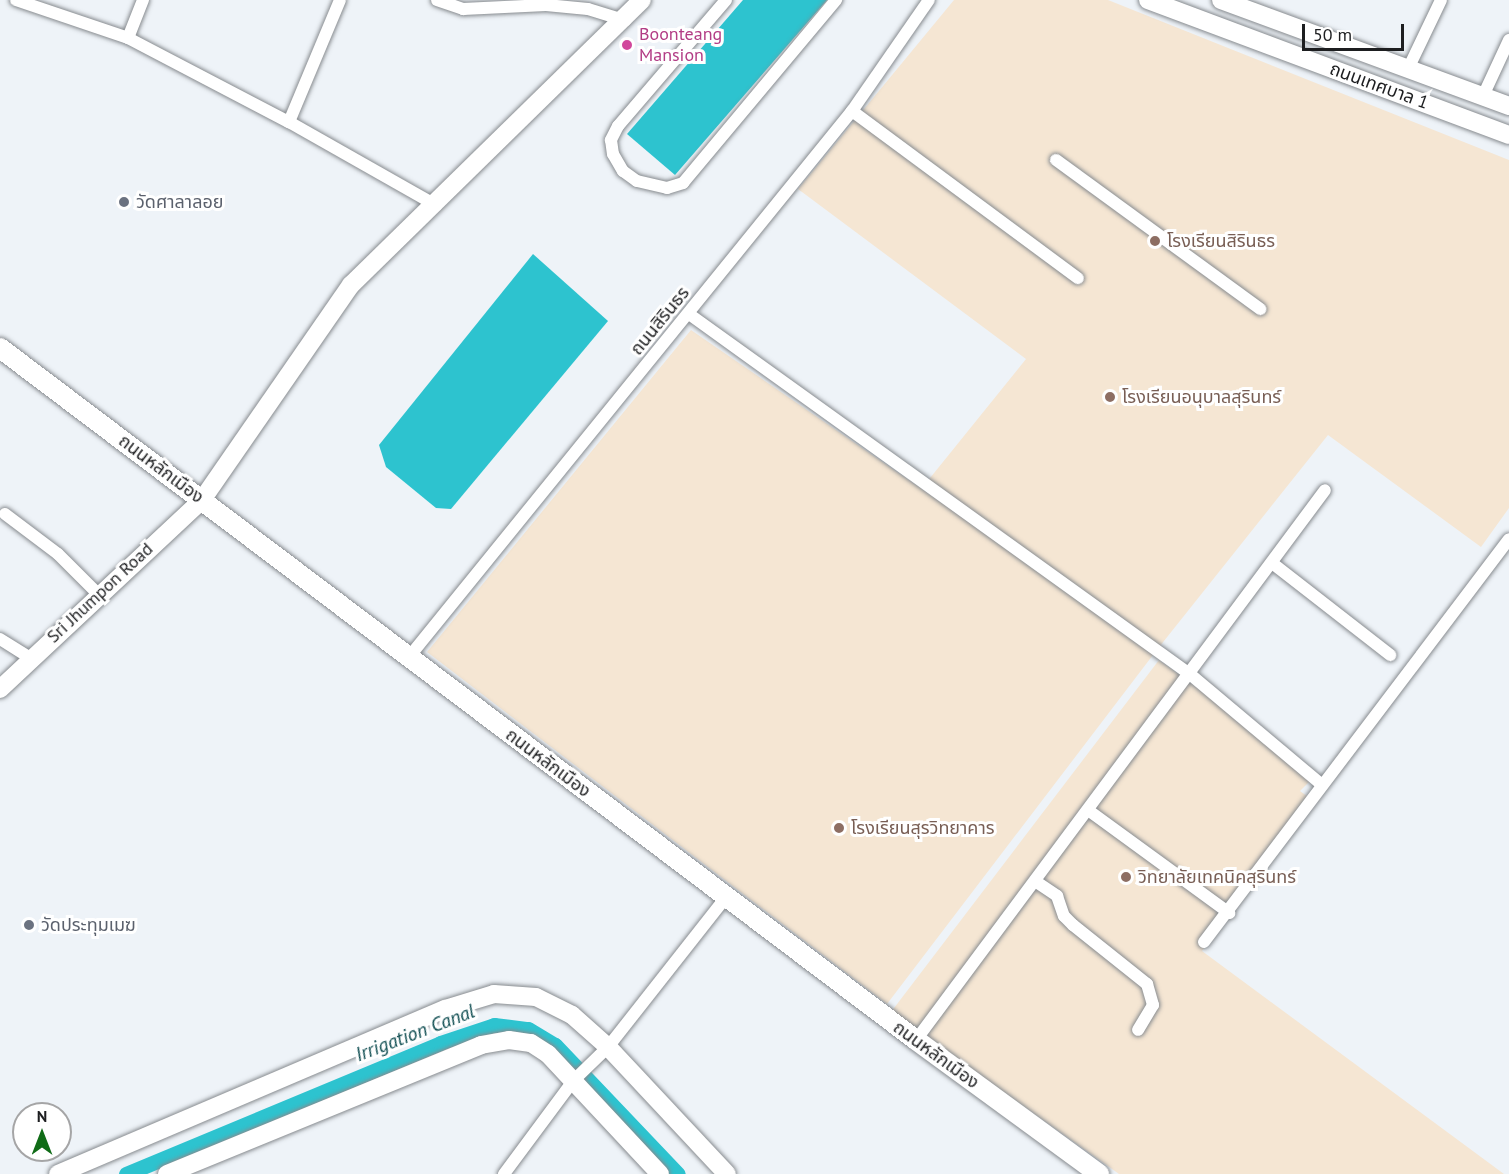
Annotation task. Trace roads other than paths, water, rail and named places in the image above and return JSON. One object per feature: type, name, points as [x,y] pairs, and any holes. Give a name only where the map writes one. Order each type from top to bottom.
[{"type":"main road","name":"ถนนหลักเมือง","points":[[0,348],[916,1040],[1099,1174]]},
{"type":"street","points":[[16,0],[128,38],[289,122],[436,205]]},
{"type":"street","points":[[128,38],[143,0]]},
{"type":"street","points":[[289,122],[340,0]]},
{"type":"street","points":[[437,0],[464,9],[546,5],[588,9],[625,20]]},
{"type":"street","name":"Sri Jhumpon Road","points":[[0,689],[98,594],[202,500],[351,285],[625,20],[642,0]]},
{"type":"street","points":[[726,0],[618,126],[611,140],[618,163],[637,181],[667,188],[683,183],[836,0]]},
{"type":"street","name":"ถนนสิรินธร","points":[[409,657],[852,111],[929,0]]},
{"type":"street","name":"ถนนเทศบาล 1","points":[[1148,0],[1509,135]]},
{"type":"street","name":"ถนนเทศบาล 1","points":[[1221,0],[1509,106]]},
{"type":"street","points":[[1408,69],[1441,0]]},
{"type":"street","points":[[1483,96],[1509,40]]},
{"type":"street","points":[[852,111],[1078,278]]},
{"type":"street","points":[[1056,160],[1260,309]]},
{"type":"street","points":[[689,314],[1191,675],[1322,785]]},
{"type":"street","points":[[916,1040],[1191,675],[1325,490]]},
{"type":"street","points":[[5,513],[58,554],[98,594]]},
{"type":"street","points":[[1204,942],[1229,913],[1322,785],[1509,539]]},
{"type":"street","points":[[1272,563],[1389,655]]},
{"type":"street","points":[[0,639],[30,658]]},
{"type":"street","points":[[1088,810],[1229,913]]},
{"type":"street","points":[[1035,881],[1057,896],[1064,916],[1073,926],[1147,984],[1153,1005],[1138,1030]]},
{"type":"street","points":[[504,1174],[573,1081],[608,1047],[726,897]]},
{"type":"street","points":[[58,1174],[445,1008],[494,994],[536,996],[572,1015],[608,1047],[727,1174]]},
{"type":"street","points":[[167,1174],[481,1045],[509,1040],[531,1043],[548,1054],[660,1174]]},
{"type":"water","points":[[743,0],[827,0],[675,175],[627,134]]},
{"type":"water","points":[[533,254],[608,321],[451,509],[436,508],[386,467],[379,445]]},
{"type":"waterway","name":"Irrigation Canal","points":[[126,1174],[440,1043],[494,1025],[528,1029],[555,1045],[678,1174]]},
{"type":"place","name":"Boonteang Mansion","points":[[627,45]]},
{"type":"place","name":"วัดศาลาลอย","points":[[124,202]]},
{"type":"place","name":"โรงเรียนสิรินธร","points":[[1155,241]]},
{"type":"place","name":"โรงเรียนอนุบาลสุรินทร์","points":[[1110,397]]},
{"type":"place","name":"โรงเรียนสุรวิทยาคาร","points":[[839,828]]},
{"type":"place","name":"วิทยาลัยเทคนิคสุรินทร์","points":[[1126,877]]},
{"type":"place","name":"วัดประทุมเมฆ","points":[[29,925]]}]
